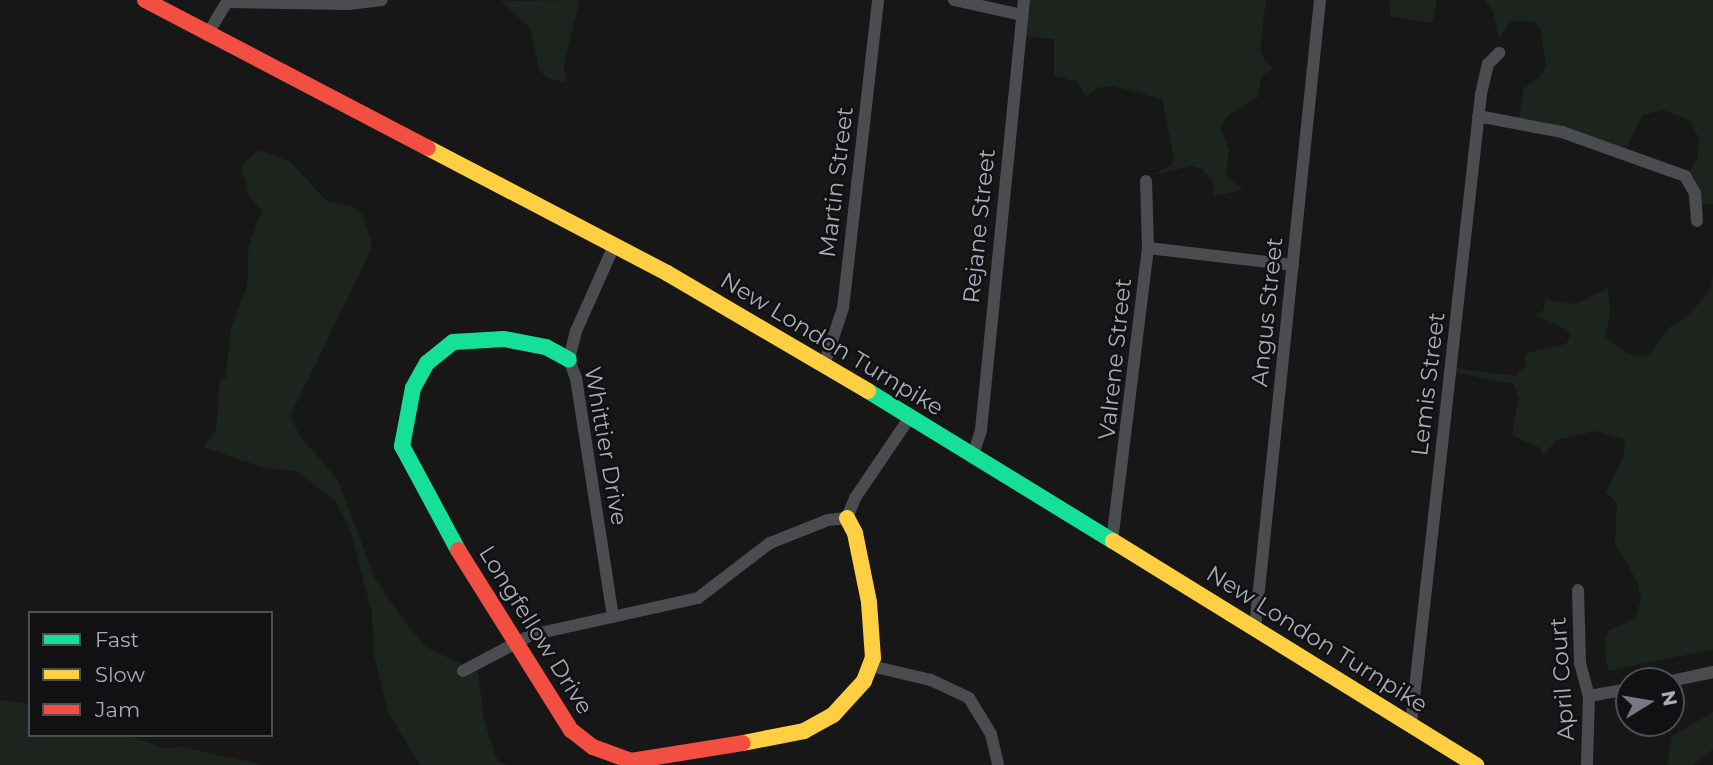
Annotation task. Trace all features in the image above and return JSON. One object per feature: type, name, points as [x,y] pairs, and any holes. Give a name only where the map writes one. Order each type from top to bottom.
[{"type":"main road","name":"New London Turnpike","points":[[145,0],[207,35],[409,137],[613,248],[667,273],[910,416],[1476,765]]},
{"type":"main road","name":"Longfellow Drive","points":[[569,360],[546,348],[504,339],[453,342],[427,363],[413,388],[401,429],[407,462],[514,644],[571,730],[593,747],[631,761],[672,762],[804,731],[833,715],[864,681],[871,666]]},
{"type":"main road","points":[[847,518],[855,533],[869,602],[871,666]]},
{"type":"street","points":[[207,35],[227,2],[349,5],[382,0]]},
{"type":"street","name":"Martin Street","points":[[824,365],[842,308],[878,0]]},
{"type":"street","points":[[954,0],[1022,15]]},
{"type":"street","name":"Rejane Street","points":[[973,455],[981,430],[994,271],[1018,89],[1024,0]]},
{"type":"street","name":"Angus Street","points":[[1255,628],[1320,0]]},
{"type":"street","name":"Lemis Street","points":[[1411,724],[1478,116],[1488,64],[1499,53]]},
{"type":"street","points":[[1478,116],[1562,132],[1685,176],[1695,193],[1697,221]]},
{"type":"street","name":"Valrene Street","points":[[1112,541],[1148,248],[1146,181]]},
{"type":"street","name":"Whittier Drive","points":[[613,248],[576,331],[569,360],[576,378],[613,617]]},
{"type":"street","points":[[1148,248],[1293,265]]},
{"type":"street","points":[[463,671],[544,631],[698,598],[770,543],[828,520],[847,518],[855,498],[910,416]]},
{"type":"street","name":"April Court","points":[[1578,590],[1580,663],[1589,696],[1587,765]]},
{"type":"street","points":[[871,666],[932,680],[969,698],[991,734],[998,765]]},
{"type":"street","points":[[1685,678],[1713,672]]},
{"type":"street","points":[[1589,696],[1615,691]]},
{"type":"shaded area","points":[[580,0],[564,63],[566,83],[548,78],[539,70],[531,29],[501,1]]},
{"type":"shaded area","points":[[1026,0],[1266,0],[1260,49],[1265,62],[1273,68],[1261,77],[1258,97],[1227,116],[1221,128],[1229,150],[1226,175],[1243,190],[1214,196],[1212,181],[1203,169],[1192,166],[1152,175],[1172,165],[1174,159],[1162,99],[1113,86],[1096,88],[1086,97],[1077,82],[1054,75],[1054,39],[1024,36]]},
{"type":"shaded area","points":[[1389,0],[1437,0],[1432,23],[1391,16]]},
{"type":"shaded area","points":[[1485,0],[1713,0],[1713,204],[1689,205],[1686,177],[1697,159],[1700,140],[1689,120],[1663,110],[1643,115],[1624,152],[1519,118],[1524,88],[1541,76],[1546,64],[1541,31],[1534,21],[1511,21],[1499,39],[1493,11]]},
{"type":"shaded area","points":[[258,150],[289,161],[328,202],[352,206],[362,215],[372,243],[368,257],[290,416],[300,436],[338,480],[375,579],[407,625],[426,647],[478,672],[484,720],[494,752],[499,762],[509,765],[420,765],[388,712],[374,655],[372,613],[350,529],[336,502],[297,471],[264,468],[203,447],[216,430],[220,379],[226,378],[231,328],[247,286],[249,245],[262,211],[249,196],[241,166]]},
{"type":"shaded area","points":[[1713,275],[1713,649],[1627,667],[1615,667],[1615,670],[1608,671],[1604,646],[1608,631],[1635,618],[1641,599],[1638,583],[1615,543],[1617,503],[1606,493],[1624,454],[1625,439],[1596,431],[1556,440],[1544,456],[1540,448],[1512,435],[1519,397],[1513,384],[1452,372],[1453,368],[1516,376],[1524,368],[1527,353],[1566,344],[1571,335],[1566,329],[1535,316],[1543,311],[1546,300],[1576,304],[1608,288],[1610,313],[1605,337],[1626,353],[1647,357],[1671,326],[1685,319],[1710,291]]},
{"type":"shaded area","points":[[0,700],[28,704],[28,737],[133,737],[165,749],[182,747],[264,765],[0,765]]},
{"type":"shaded area","points":[[1713,712],[1713,749],[1693,765],[1667,765],[1672,737],[1685,737],[1685,728]]},
{"type":"traffic: fast","points":[[458,550],[402,446],[413,388],[427,363],[453,342],[504,339],[546,347],[569,360]]},
{"type":"traffic: fast","points":[[868,391],[1113,541]]},
{"type":"traffic: slow","points":[[428,148],[667,273],[868,391]]},
{"type":"traffic: slow","points":[[743,743],[804,731],[833,715],[864,681],[873,658],[869,602],[855,533],[847,518]]},
{"type":"traffic: slow","points":[[1113,541],[1476,765]]},
{"type":"traffic: jam","points":[[145,0],[428,148]]},
{"type":"traffic: jam","points":[[458,550],[571,730],[593,747],[631,761],[743,743]]}]
